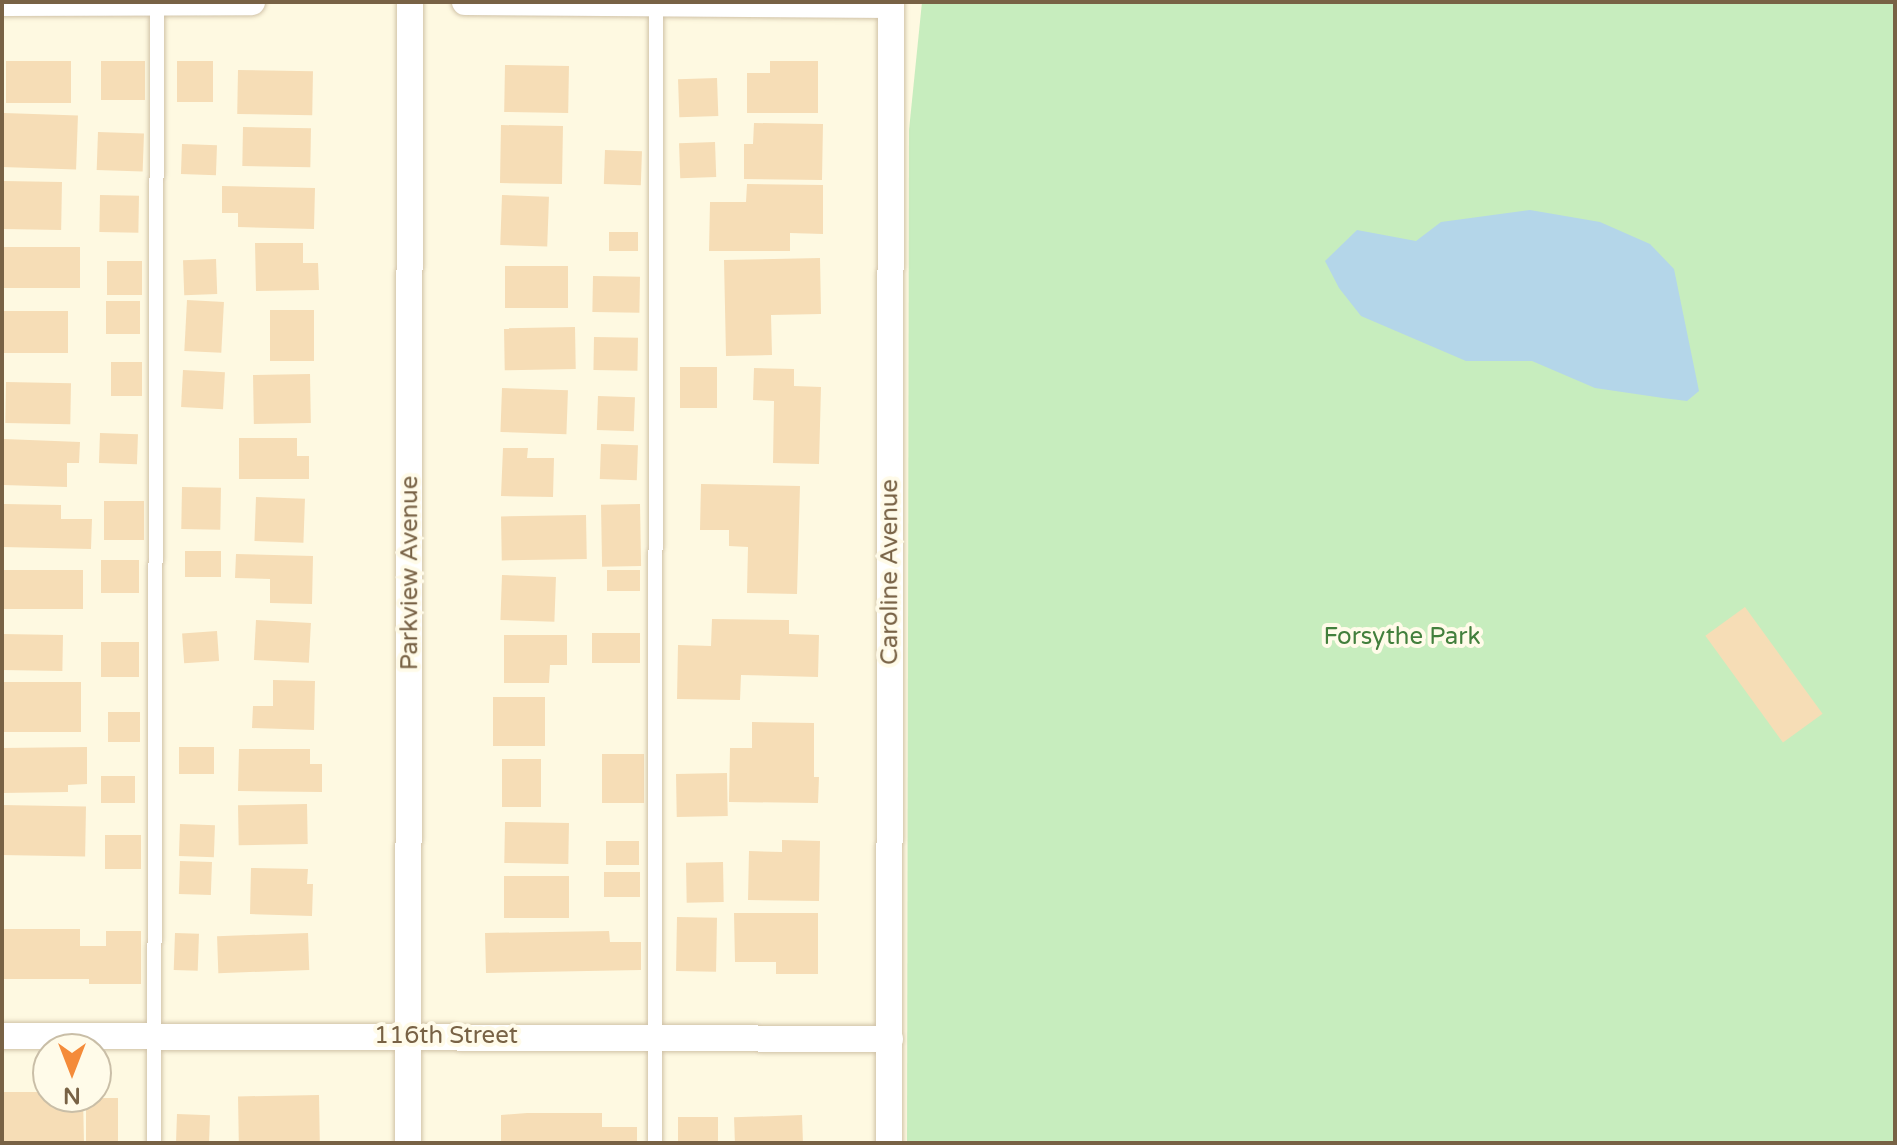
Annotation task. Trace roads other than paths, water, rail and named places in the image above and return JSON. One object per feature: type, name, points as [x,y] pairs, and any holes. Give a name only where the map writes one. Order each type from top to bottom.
[{"type":"street","points":[[2,3],[252,2]]},
{"type":"street","name":"Parkview Avenue","points":[[408,1143],[410,2]]},
{"type":"street","points":[[465,2],[891,4]]},
{"type":"street","name":"Caroline Avenue","points":[[889,1143],[891,4]]},
{"type":"street","name":"116th Street","points":[[2,1036],[890,1039]]},
{"type":"lane","points":[[154,1143],[157,2]]},
{"type":"lane","points":[[655,1143],[656,2]]},
{"type":"water","points":[[1530,210],[1600,222],[1650,244],[1674,269],[1699,391],[1687,401],[1663,398],[1595,388],[1532,361],[1466,361],[1361,316],[1339,288],[1325,261],[1357,230],[1416,241],[1441,222]]},
{"type":"park label","name":"Forsythe Park","points":[[1402,637]]}]
